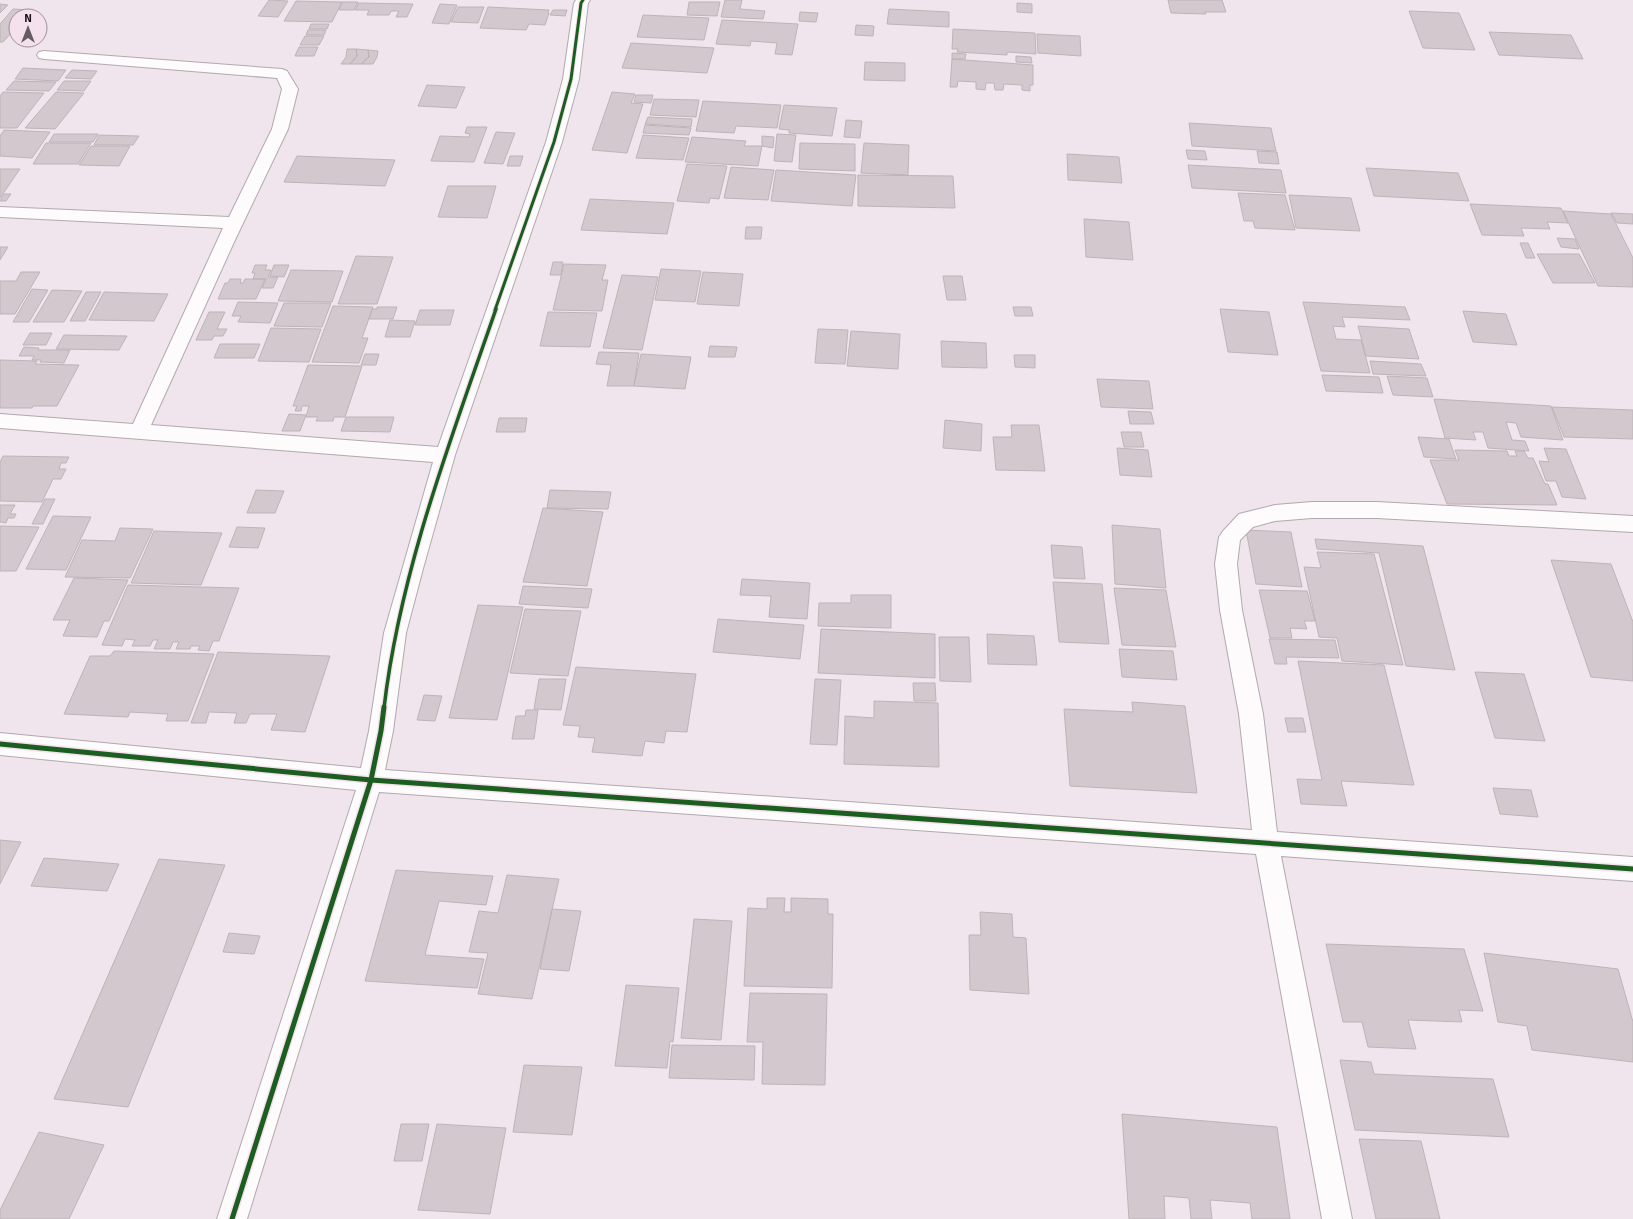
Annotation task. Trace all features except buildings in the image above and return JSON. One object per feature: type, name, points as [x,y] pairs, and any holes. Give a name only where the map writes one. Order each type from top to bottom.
[{"type":"street","points":[[232,1219],[372,780],[381,731],[395,633],[445,455],[554,142],[571,79],[581,3],[583,0]]},
{"type":"street","points":[[44,55],[282,74],[290,89],[280,129],[139,431]]},
{"type":"street","points":[[0,212],[235,223]]},
{"type":"street","points":[[0,421],[445,455]]},
{"type":"street","points":[[1337,1219],[1266,842],[1251,714],[1231,610],[1226,564],[1230,537],[1246,520],[1275,513],[1312,510],[1370,510],[1633,524]]},
{"type":"street","points":[[0,744],[372,780],[1633,869]]},
{"type":"cycle path","points":[[232,1219],[371,780],[381,731],[395,633],[413,565],[445,455],[554,142],[571,79],[581,3],[583,0]]},
{"type":"cycle path","points":[[0,744],[371,780],[1633,869]]}]
